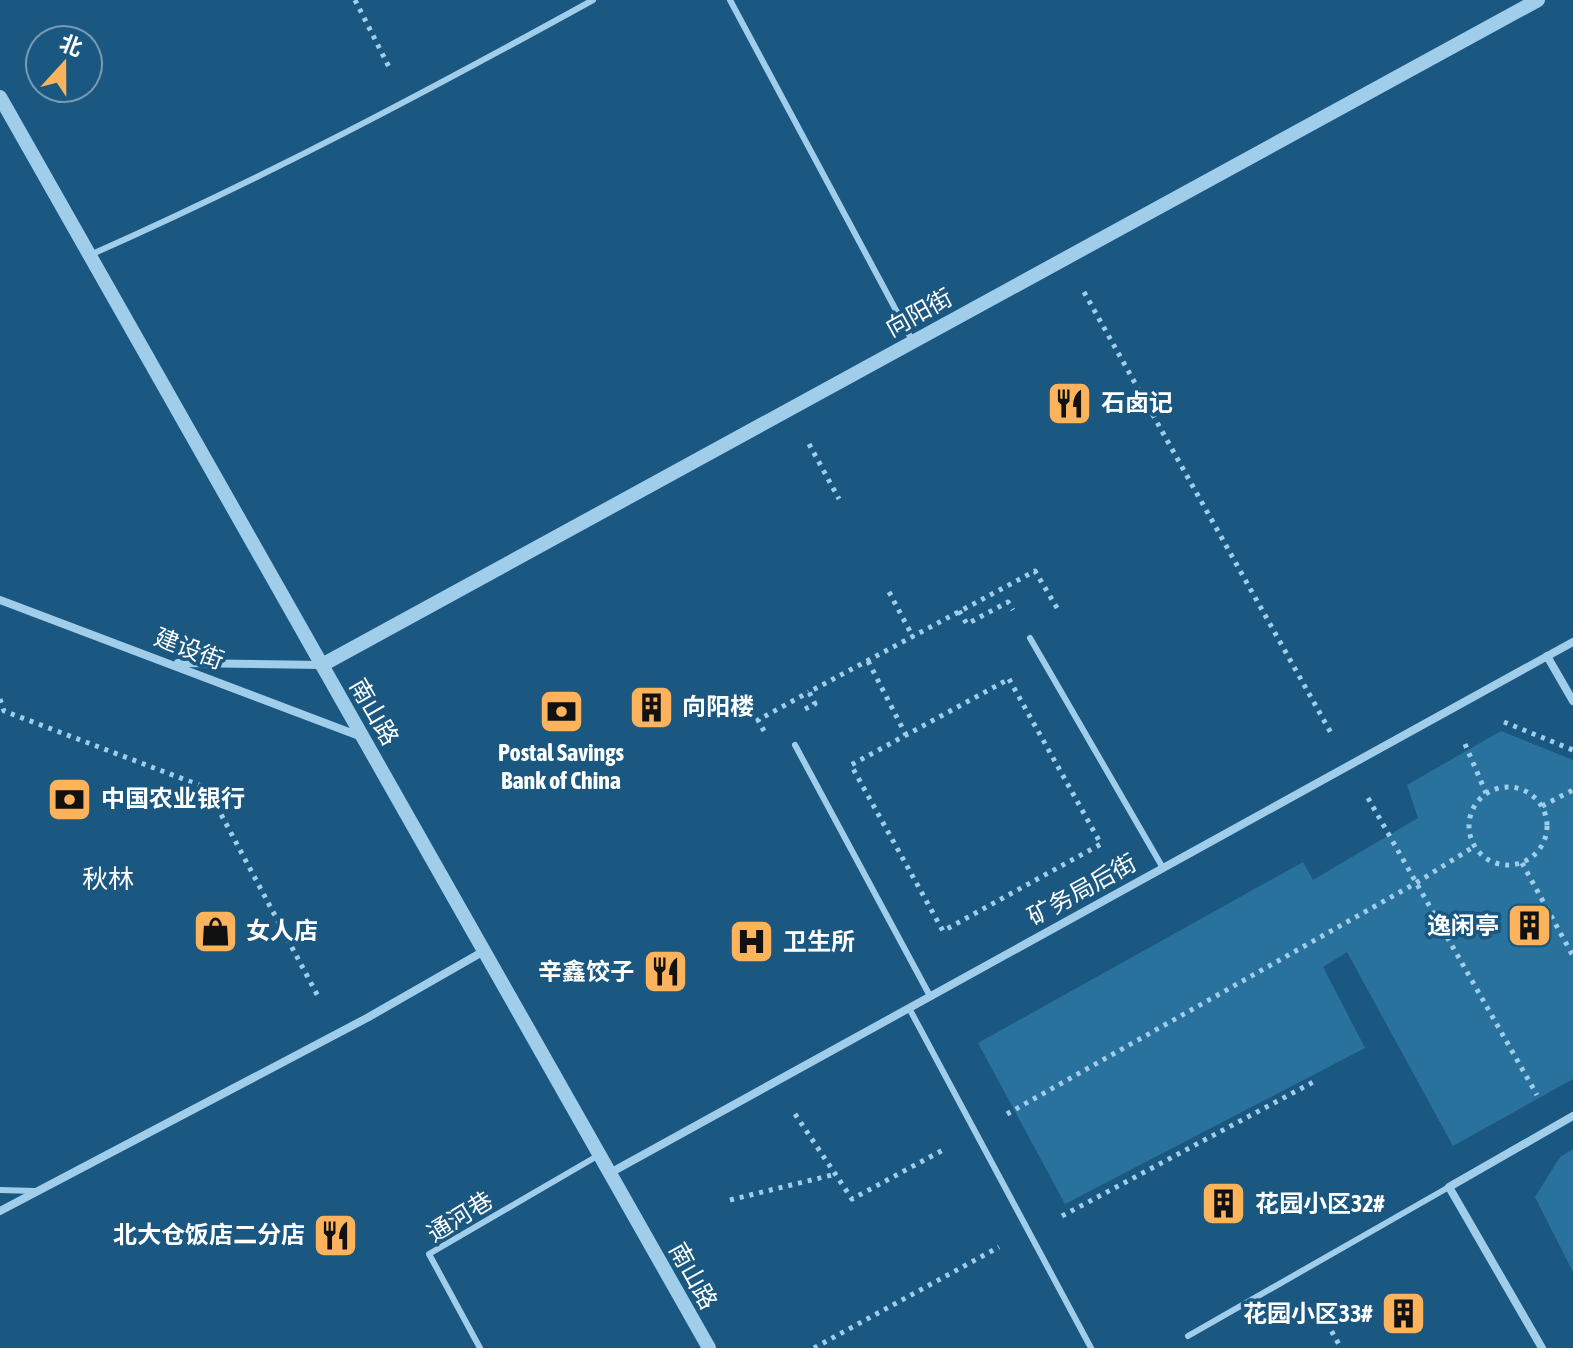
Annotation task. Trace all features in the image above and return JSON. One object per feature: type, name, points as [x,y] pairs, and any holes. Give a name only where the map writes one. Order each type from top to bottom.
[{"type":"street","name":"向阳街","points":[[322,665],[1538,0]]},
{"type":"street","name":"南山路","points":[[0,97],[709,1348]]},
{"type":"street","name":"建设街","points":[[0,600],[363,737]]},
{"type":"street","name":"矿务局后街","points":[[610,1173],[1573,642]]},
{"type":"street","points":[[1547,656],[1573,701]]},
{"type":"street","points":[[172,663],[322,665]]},
{"type":"street","points":[[0,1211],[367,1018],[484,951]]},
{"type":"street","points":[[1542,1348],[1449,1187],[1573,1116]]},
{"type":"lane","points":[[90,255],[181,214],[406,102],[593,0]]},
{"type":"lane","points":[[730,0],[913,342]]},
{"type":"lane","points":[[1030,638],[1163,868]]},
{"type":"lane","points":[[795,745],[930,996]]},
{"type":"lane","points":[[909,1008],[1091,1348]]},
{"type":"lane","name":"通河巷","points":[[480,1348],[429,1254],[599,1155]]},
{"type":"lane","points":[[1188,1336],[1449,1187]]},
{"type":"lane","points":[[0,1190],[38,1191]]},
{"type":"path","points":[[355,0],[406,102]]},
{"type":"path","points":[[1065,258],[1555,1127]]},
{"type":"path","points":[[790,409],[839,499]]},
{"type":"path","points":[[815,704],[809,692],[1035,571],[1067,624]]},
{"type":"path","points":[[889,592],[913,637]]},
{"type":"path","points":[[959,611],[967,624],[1008,602]]},
{"type":"path","points":[[868,661],[906,735]]},
{"type":"path","points":[[1009,679],[1101,844],[943,931],[851,765],[906,735],[1009,679]]},
{"type":"path","points":[[0,699],[4,711],[207,788],[302,968]]},
{"type":"path","points":[[1450,710],[1486,793]]},
{"type":"path","points":[[1510,786],[1534,796],[1542,806],[1547,816],[1546,839],[1540,850],[1522,863],[1508,865],[1495,862],[1475,846],[1470,835],[1471,812],[1486,793],[1510,786]]},
{"type":"path","points":[[1542,806],[1573,790]]},
{"type":"path","points":[[775,1083],[852,1199],[1416,883],[1475,846]]},
{"type":"path","points":[[1522,863],[1573,956]]},
{"type":"path","points":[[1075,1208],[1317,1080]]},
{"type":"path","points":[[730,1200],[836,1174]]},
{"type":"path","points":[[814,1348],[1030,1233]]},
{"type":"path","points":[[1299,1273],[1341,1348]]},
{"type":"shaded area","points":[[1501,731],[1573,760],[1573,1079],[1453,1146],[1347,952],[1323,967],[1365,1048],[1065,1204],[978,1043],[1303,862],[1313,880],[1418,818],[1407,785]]},
{"type":"shaded area","points":[[1573,1149],[1573,1272],[1535,1197],[1560,1157]]},
{"type":"place","name":"石卤记","points":[[1070,403]]},
{"type":"place","name":"向阳楼","points":[[651,707]]},
{"type":"place","name":"Postal Savings Bank of China","points":[[561,711]]},
{"type":"place","name":"中国农业银行","points":[[70,799]]},
{"type":"place","name":"逸闲亭","points":[[1530,926]]},
{"type":"place","name":"女人店","points":[[215,931]]},
{"type":"place","name":"卫生所","points":[[752,942]]},
{"type":"place","name":"辛鑫饺子","points":[[665,972]]},
{"type":"place","name":"花园小区32#","points":[[1224,1204]]},
{"type":"place","name":"北大仓饭店二分店","points":[[336,1235]]},
{"type":"place","name":"花园小区33#","points":[[1403,1314]]},
{"type":"district","name":"秋林","points":[[108,879]]}]
